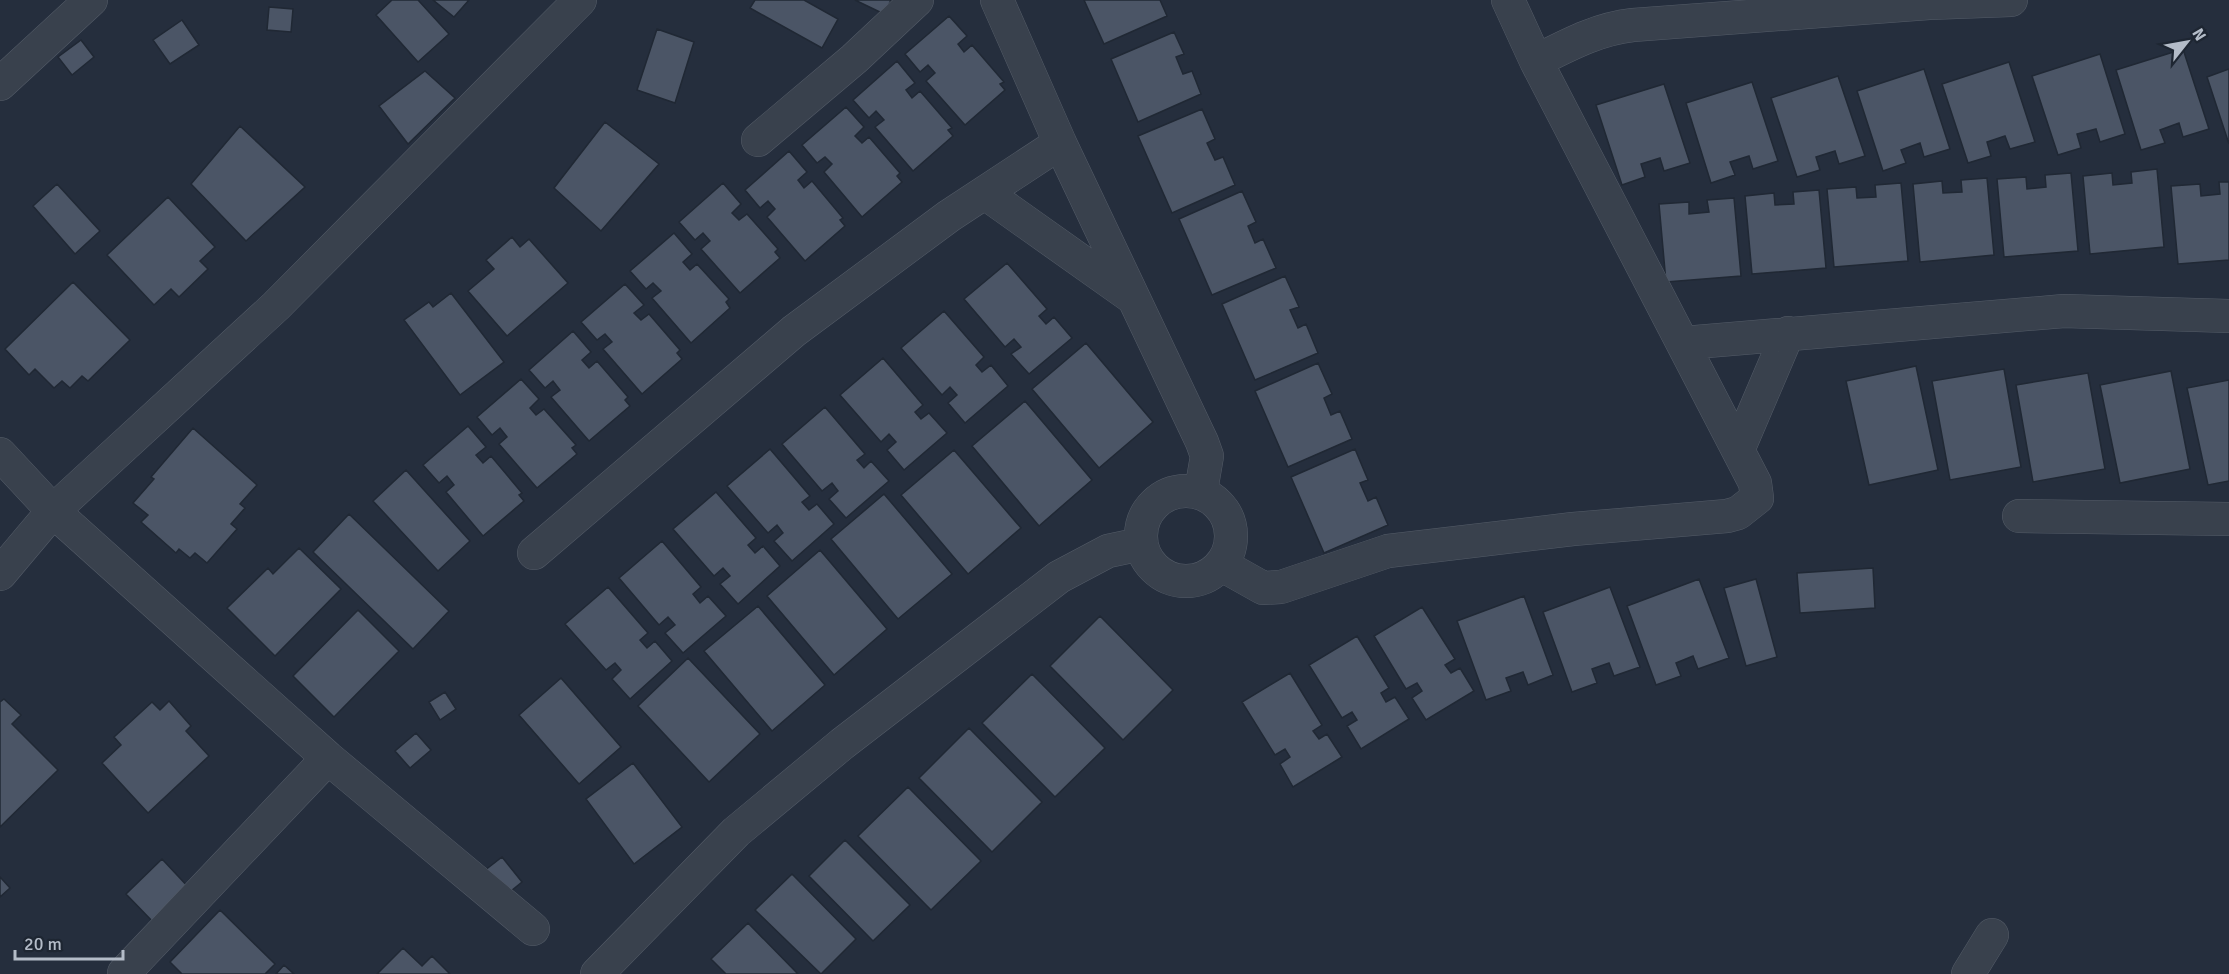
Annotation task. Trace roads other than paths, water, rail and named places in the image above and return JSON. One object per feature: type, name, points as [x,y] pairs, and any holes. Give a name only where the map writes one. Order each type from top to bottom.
[{"type":"street","points":[[0,84],[91,0]]},
{"type":"street","points":[[0,574],[53,511],[276,306],[580,0]]},
{"type":"street","points":[[758,140],[854,59],[917,0]]},
{"type":"street","points":[[997,0],[1060,143],[1207,456],[1201,491]]},
{"type":"street","points":[[1222,565],[1263,588],[1281,587],[1388,551],[1573,529],[1727,516],[1738,513],[1757,498],[1755,483],[1536,61],[1508,0]]},
{"type":"street","points":[[1536,61],[1587,36],[1612,28],[1633,25],[2011,0]]},
{"type":"street","points":[[534,553],[794,331],[985,193],[1060,143]]},
{"type":"street","points":[[985,193],[1134,299]]},
{"type":"street","points":[[1684,343],[2064,311],[2229,316]]},
{"type":"street","points":[[1738,450],[1788,333]]},
{"type":"street","points":[[0,454],[53,511],[327,758],[533,929]]},
{"type":"street","points":[[1177,490],[1201,491],[1224,509],[1232,538],[1222,565],[1209,576],[1192,582],[1175,580],[1159,573],[1147,560],[1141,544],[1142,520],[1155,500],[1177,490]]},
{"type":"street","points":[[2019,516],[2229,519]]},
{"type":"street","points":[[597,974],[736,832],[842,744],[1059,577],[1108,550],[1141,544]]},
{"type":"street","points":[[124,973],[327,758]]},
{"type":"street","points":[[1968,974],[1992,935]]}]
